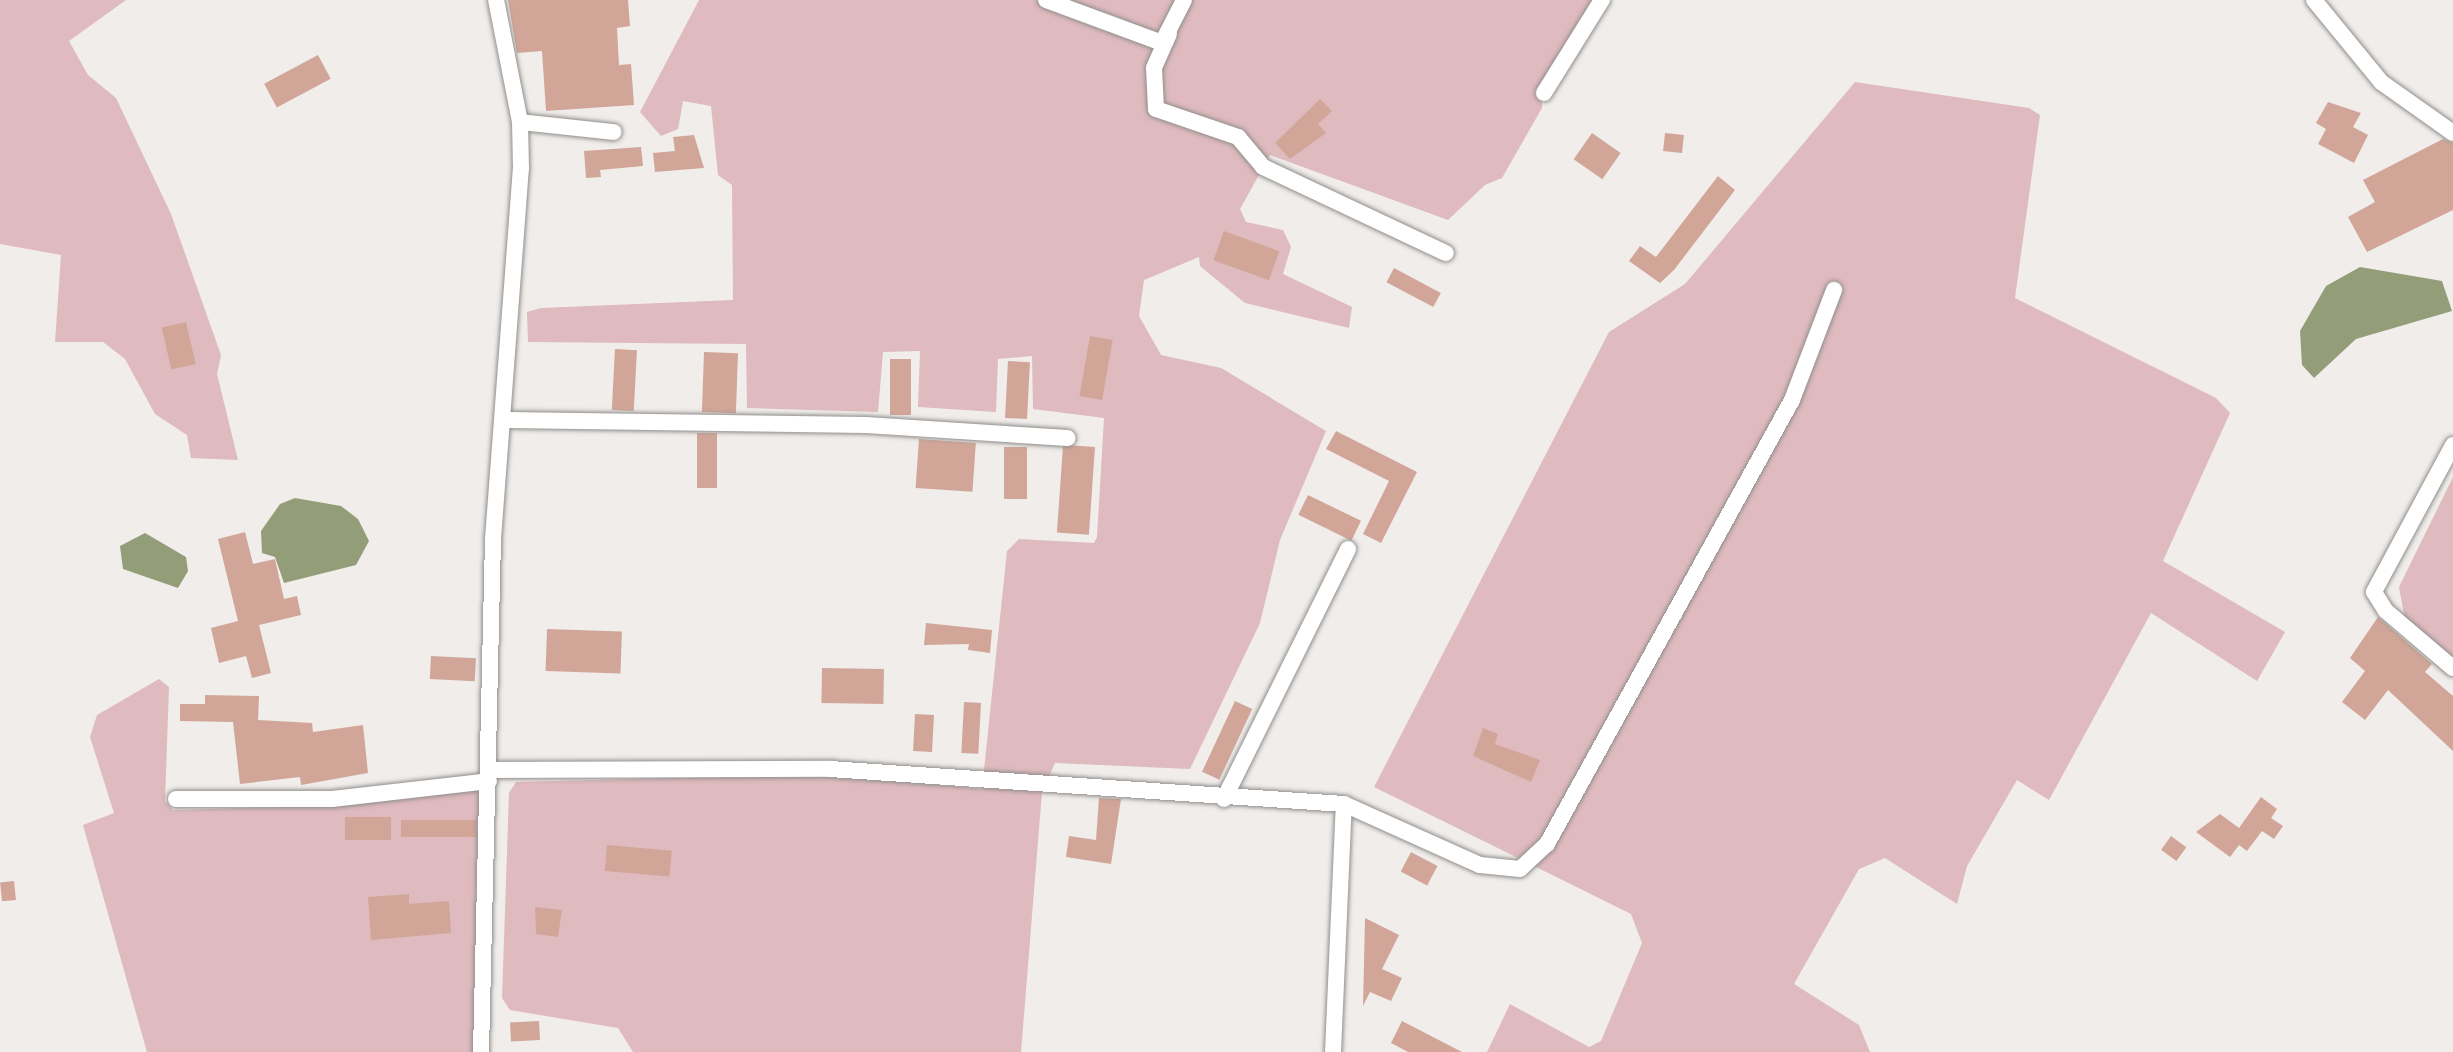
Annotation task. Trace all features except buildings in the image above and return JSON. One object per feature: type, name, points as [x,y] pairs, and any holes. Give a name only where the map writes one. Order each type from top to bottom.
[{"type":"street","points":[[481,1052],[493,539],[507,420],[520,122],[496,0]]},
{"type":"street","points":[[1046,0],[1151,43],[1169,34]]},
{"type":"street","points":[[1184,0],[1154,68],[1156,108],[1238,137],[1263,167],[1446,253]]},
{"type":"street","points":[[1544,93],[1602,0]]},
{"type":"street","points":[[2314,0],[2381,82],[2453,133]]},
{"type":"street","points":[[520,122],[613,132]]},
{"type":"street","points":[[176,799],[332,799],[489,776],[830,769],[1224,799],[1344,804],[1480,864],[1502,870],[1534,862],[1792,400],[1834,290]]},
{"type":"street","points":[[507,420],[866,425],[1068,438]]},
{"type":"street","points":[[2453,445],[2374,592],[2386,611],[2453,668]]},
{"type":"street","points":[[1224,799],[1348,549]]},
{"type":"street","points":[[1333,1052],[1344,804]]},
{"type":"shaded area","points":[[0,0],[126,0],[69,41],[88,75],[116,98],[171,214],[221,355],[217,374],[238,460],[191,458],[187,435],[155,414],[125,359],[103,342],[55,342],[61,255],[0,244]]},
{"type":"shaded area","points":[[699,0],[1597,0],[1542,92],[1542,108],[1502,178],[1485,185],[1448,220],[1270,155],[1240,209],[1246,222],[1283,230],[1291,247],[1283,274],[1352,307],[1349,328],[1245,303],[1200,266],[1199,257],[1144,280],[1139,316],[1161,355],[1221,368],[1326,431],[1280,540],[1260,623],[1190,769],[1055,763],[1042,792],[1021,1052],[633,1052],[618,1028],[510,1010],[502,998],[509,793],[516,782],[830,774],[982,789],[1007,551],[1019,539],[1094,543],[1097,537],[1104,418],[1033,409],[1032,356],[998,359],[996,412],[918,407],[920,351],[883,352],[878,412],[747,408],[746,344],[528,342],[527,312],[541,308],[733,300],[732,185],[718,175],[711,106],[683,101],[678,129],[661,136],[640,112]]},
{"type":"shaded area","points":[[1855,82],[2029,108],[2040,115],[2015,298],[2216,398],[2230,413],[2163,561],[2285,632],[2257,681],[2151,613],[2049,800],[2017,780],[1967,866],[1957,904],[1885,858],[1859,869],[1794,984],[1859,1025],[1870,1052],[1487,1052],[1510,1004],[1589,1047],[1601,1041],[1642,943],[1631,914],[1374,787],[1609,332],[1685,284]]},
{"type":"shaded area","points":[[2360,267],[2442,281],[2452,311],[2356,339],[2314,378],[2302,365],[2300,331],[2326,286]]},
{"type":"shaded area","points":[[2453,477],[2453,664],[2405,620],[2399,587]]},
{"type":"shaded area","points":[[295,498],[341,506],[358,519],[369,541],[356,565],[284,583],[275,557],[262,553],[261,531],[280,504]]},
{"type":"shaded area","points":[[145,533],[186,557],[188,571],[178,588],[123,569],[120,546]]},
{"type":"shaded area","points":[[159,679],[169,687],[165,801],[173,810],[283,807],[485,786],[476,893],[478,1052],[147,1052],[83,825],[114,813],[90,737],[97,715]]}]
